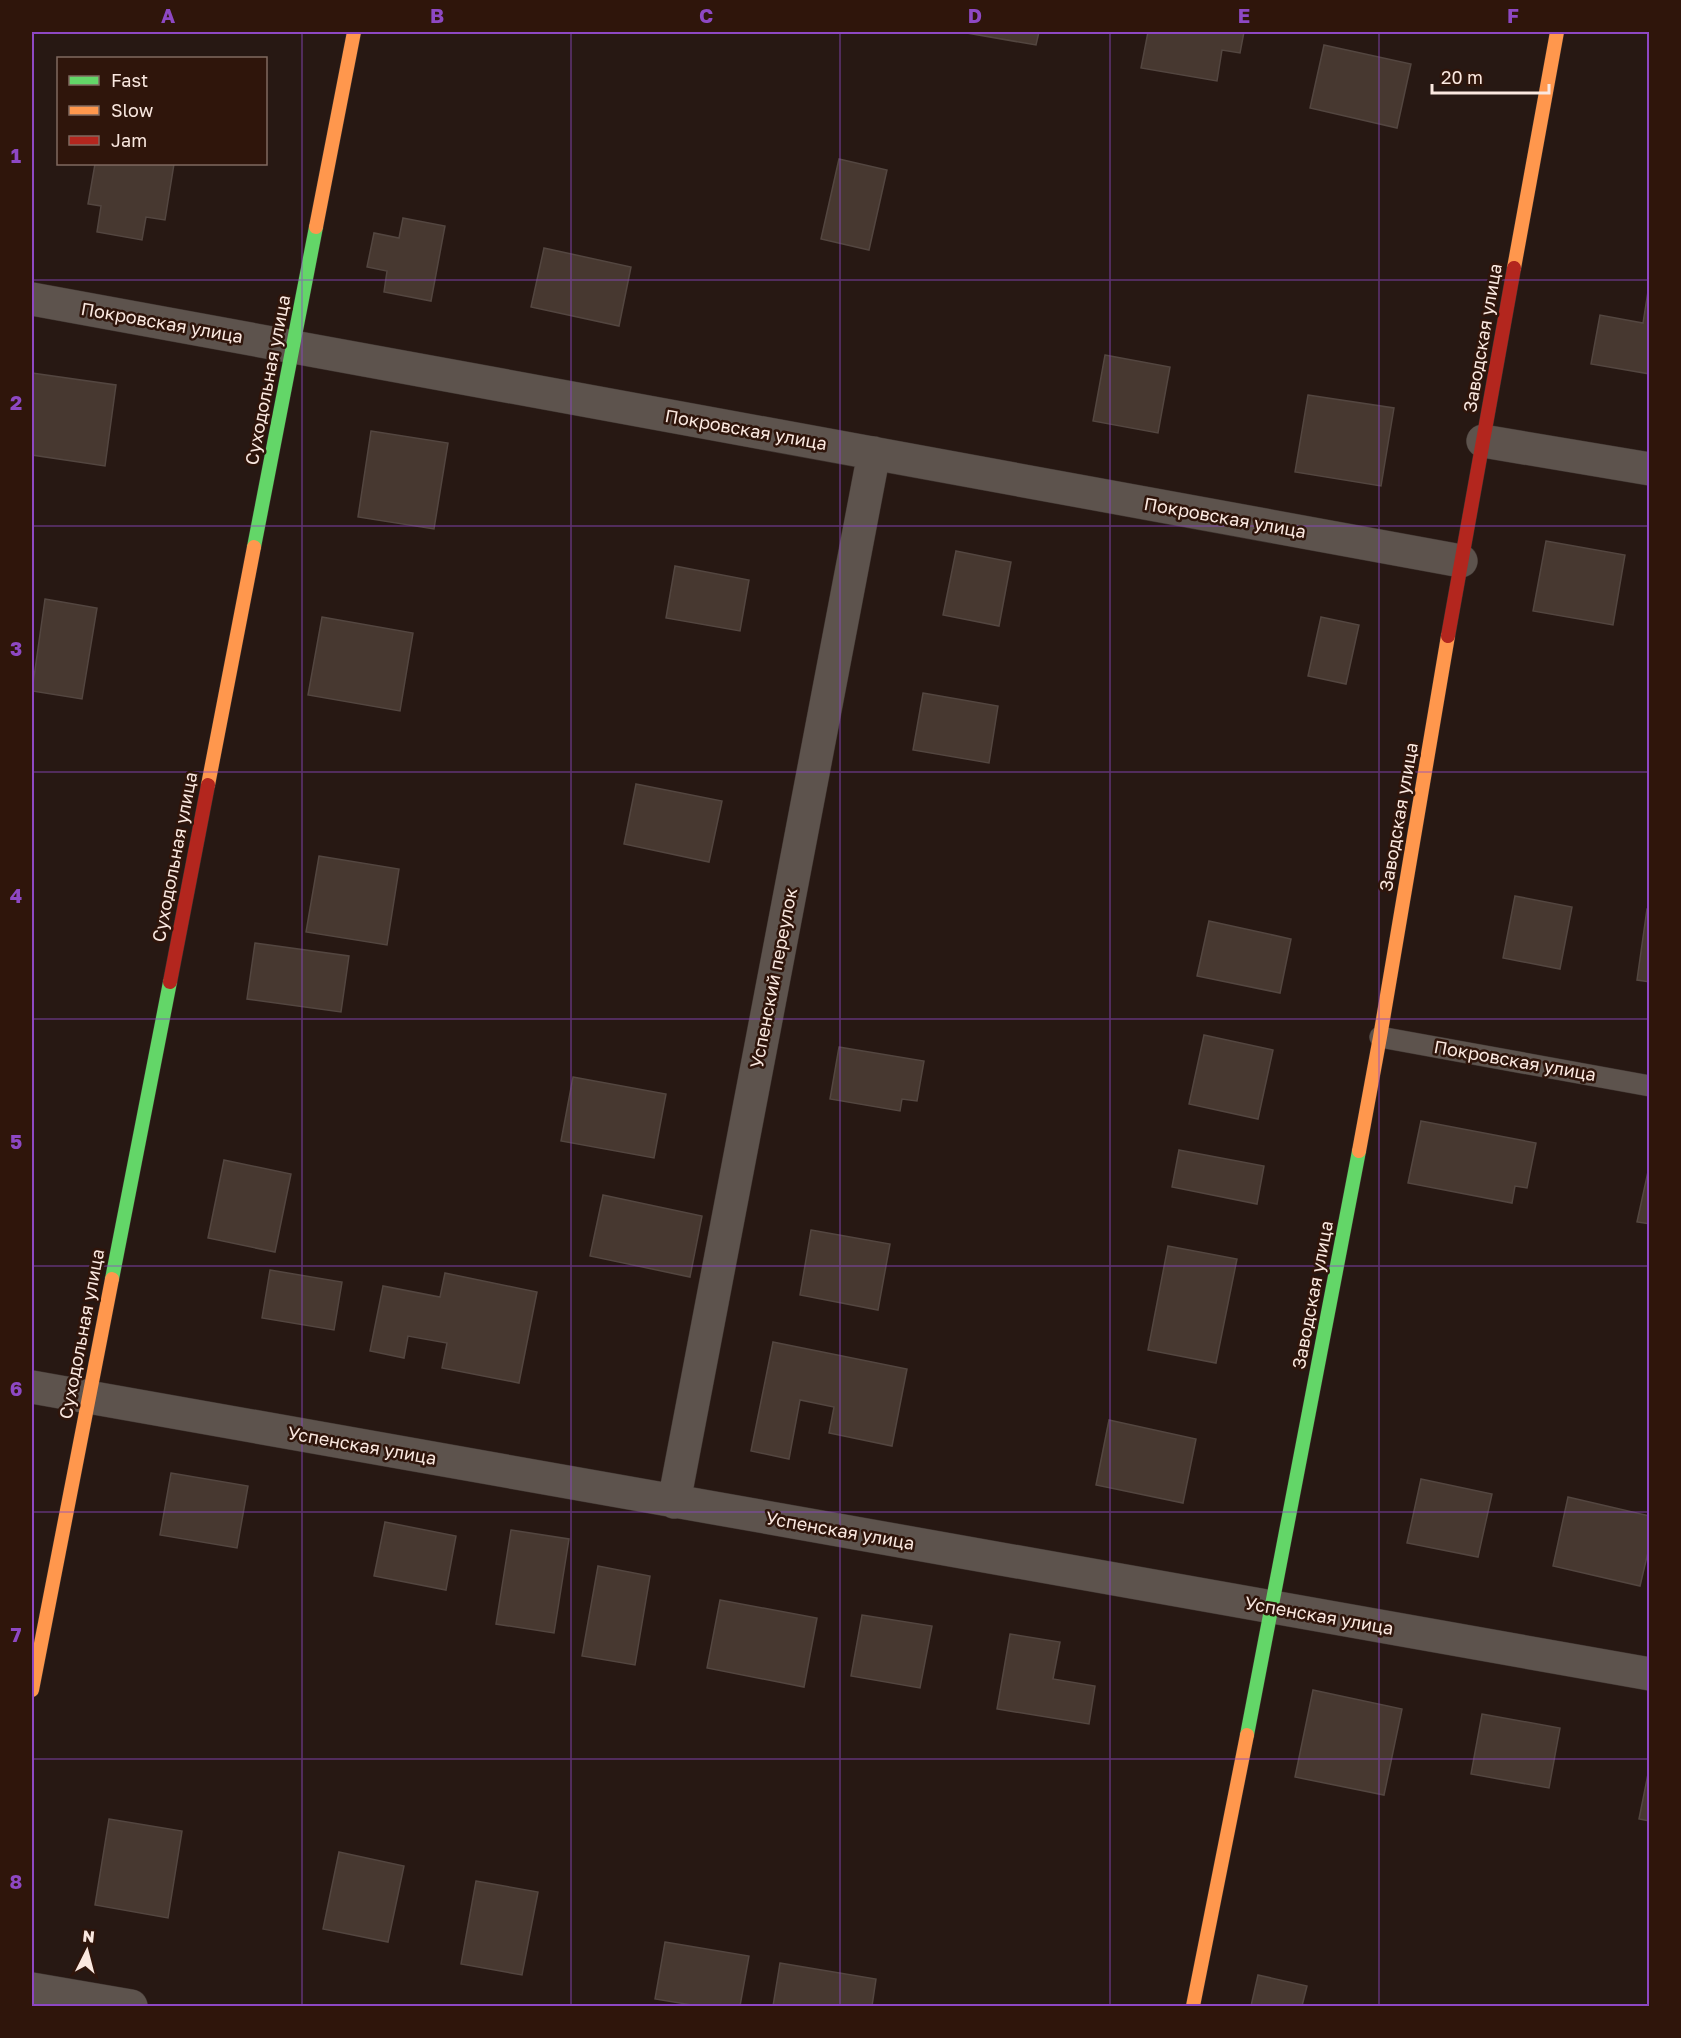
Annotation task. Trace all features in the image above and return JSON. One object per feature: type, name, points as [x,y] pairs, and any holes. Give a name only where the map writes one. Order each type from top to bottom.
[{"type":"street","name":"Суходольная улица","points":[[32,1690],[354,32]]},
{"type":"street","name":"Заводская улица","points":[[1193,2007],[1273,1608],[1380,1037],[1461,561],[1557,32]]},
{"type":"street","name":"Покровская улица","points":[[32,299],[1461,561]]},
{"type":"street","points":[[1483,441],[1650,469]]},
{"type":"street","name":"Успенский переулок","points":[[674,1502],[874,453]]},
{"type":"street","name":"Успенская улица","points":[[32,1387],[1650,1674]]},
{"type":"street","points":[[32,1989],[131,2007]]},
{"type":"lane","name":"Покровская улица","points":[[1380,1037],[1650,1086]]},
{"type":"building","points":[[961,32],[1039,32],[1036,45]]},
{"type":"building","points":[[1148,32],[1244,32],[1240,53],[1222,50],[1217,81],[1141,68]]},
{"type":"building","points":[[1324,45],[1411,64],[1397,128],[1310,108]]},
{"type":"building","points":[[839,159],[887,170],[869,250],[821,239]]},
{"type":"building","points":[[95,165],[174,165],[165,220],[146,217],[142,240],[97,232],[101,206],[88,204]]},
{"type":"building","points":[[403,218],[445,226],[431,301],[384,292],[387,271],[367,267],[374,233],[399,238]]},
{"type":"building","points":[[544,248],[631,267],[619,326],[531,307]]},
{"type":"building","points":[[1649,285],[1650,374],[1591,364],[1600,315],[1643,323]]},
{"type":"building","points":[[1105,355],[1170,367],[1158,433],[1093,421]]},
{"type":"building","points":[[32,373],[116,385],[105,466],[32,455]]},
{"type":"building","points":[[1308,395],[1394,408],[1381,486],[1295,472]]},
{"type":"building","points":[[371,431],[448,443],[434,529],[358,517]]},
{"type":"building","points":[[1546,541],[1625,555],[1613,625],[1533,611]]},
{"type":"building","points":[[956,551],[1011,562],[999,626],[943,615]]},
{"type":"building","points":[[675,566],[749,580],[740,631],[666,618]]},
{"type":"building","points":[[45,599],[97,608],[82,699],[32,691]]},
{"type":"building","points":[[322,617],[413,633],[400,711],[308,695]]},
{"type":"building","points":[[1321,617],[1359,625],[1346,684],[1308,676]]},
{"type":"building","points":[[923,693],[998,706],[989,763],[913,750]]},
{"type":"building","points":[[636,784],[722,801],[709,862],[624,844]]},
{"type":"building","points":[[319,856],[399,869],[387,945],[306,932]]},
{"type":"building","points":[[1515,896],[1572,907],[1560,969],[1503,958]]},
{"type":"building","points":[[1647,909],[1650,909],[1650,982],[1637,980]]},
{"type":"building","points":[[1209,921],[1291,939],[1280,993],[1197,976]]},
{"type":"building","points":[[255,943],[349,956],[341,1012],[247,999]]},
{"type":"building","points":[[1204,1035],[1273,1050],[1258,1119],[1189,1104]]},
{"type":"building","points":[[839,1047],[924,1061],[917,1101],[902,1099],[900,1111],[830,1099]]},
{"type":"building","points":[[573,1077],[666,1094],[654,1158],[561,1141]]},
{"type":"building","points":[[1421,1121],[1536,1143],[1527,1188],[1515,1186],[1512,1203],[1408,1183]]},
{"type":"building","points":[[1179,1150],[1264,1166],[1257,1204],[1172,1187]]},
{"type":"building","points":[[224,1160],[291,1174],[275,1252],[208,1238]]},
{"type":"building","points":[[1650,1167],[1650,1224],[1637,1222]]},
{"type":"building","points":[[603,1195],[702,1216],[690,1277],[590,1256]]},
{"type":"building","points":[[811,1230],[890,1244],[878,1310],[800,1295]]},
{"type":"building","points":[[1168,1246],[1237,1259],[1216,1363],[1148,1350]]},
{"type":"building","points":[[270,1270],[342,1282],[334,1330],[262,1318]]},
{"type":"building","points":[[445,1273],[537,1292],[519,1383],[442,1368],[447,1343],[408,1336],[404,1358],[370,1351],[383,1286],[440,1297]]},
{"type":"building","points":[[773,1342],[907,1369],[892,1446],[829,1433],[834,1407],[800,1400],[789,1459],[751,1451]]},
{"type":"building","points":[[1109,1420],[1196,1439],[1183,1503],[1096,1485]]},
{"type":"building","points":[[171,1473],[248,1486],[237,1548],[160,1535]]},
{"type":"building","points":[[1421,1479],[1492,1494],[1478,1557],[1407,1543]]},
{"type":"building","points":[[1568,1497],[1650,1516],[1650,1544],[1640,1586],[1553,1566]]},
{"type":"building","points":[[385,1522],[456,1536],[446,1590],[374,1576]]},
{"type":"building","points":[[511,1530],[569,1539],[554,1633],[496,1624]]},
{"type":"building","points":[[598,1566],[650,1576],[635,1665],[582,1656]]},
{"type":"building","points":[[720,1600],[817,1618],[804,1687],[707,1668]]},
{"type":"building","points":[[862,1615],[932,1626],[920,1688],[851,1676]]},
{"type":"building","points":[[1010,1634],[1060,1642],[1053,1679],[1095,1686],[1089,1724],[997,1709]]},
{"type":"building","points":[[1313,1690],[1402,1709],[1384,1795],[1295,1777]]},
{"type":"building","points":[[1482,1714],[1560,1728],[1549,1788],[1471,1774]]},
{"type":"building","points":[[1650,1764],[1650,1821],[1639,1819]]},
{"type":"building","points":[[109,1819],[182,1831],[168,1918],[95,1905]]},
{"type":"building","points":[[339,1852],[404,1866],[388,1942],[323,1929]]},
{"type":"building","points":[[476,1881],[538,1892],[522,1975],[461,1964]]},
{"type":"building","points":[[665,1942],[749,1956],[740,2006],[698,2006],[655,1999]]},
{"type":"building","points":[[780,1963],[876,1979],[872,2006],[773,2006]]},
{"type":"building","points":[[1258,1975],[1307,1986],[1302,2006],[1251,2006]]},
{"type":"traffic: fast","points":[[254,547],[316,227]]},
{"type":"traffic: fast","points":[[112,1279],[170,982]]},
{"type":"traffic: fast","points":[[1247,1735],[1359,1151]]},
{"type":"traffic: slow","points":[[316,227],[354,32]]},
{"type":"traffic: slow","points":[[1514,268],[1557,32]]},
{"type":"traffic: slow","points":[[208,785],[254,547]]},
{"type":"traffic: slow","points":[[1359,1151],[1448,636]]},
{"type":"traffic: slow","points":[[32,1690],[112,1279]]},
{"type":"traffic: slow","points":[[1193,2006],[1247,1735]]},
{"type":"traffic: jam","points":[[1448,636],[1514,268]]},
{"type":"traffic: jam","points":[[170,982],[208,785]]}]
